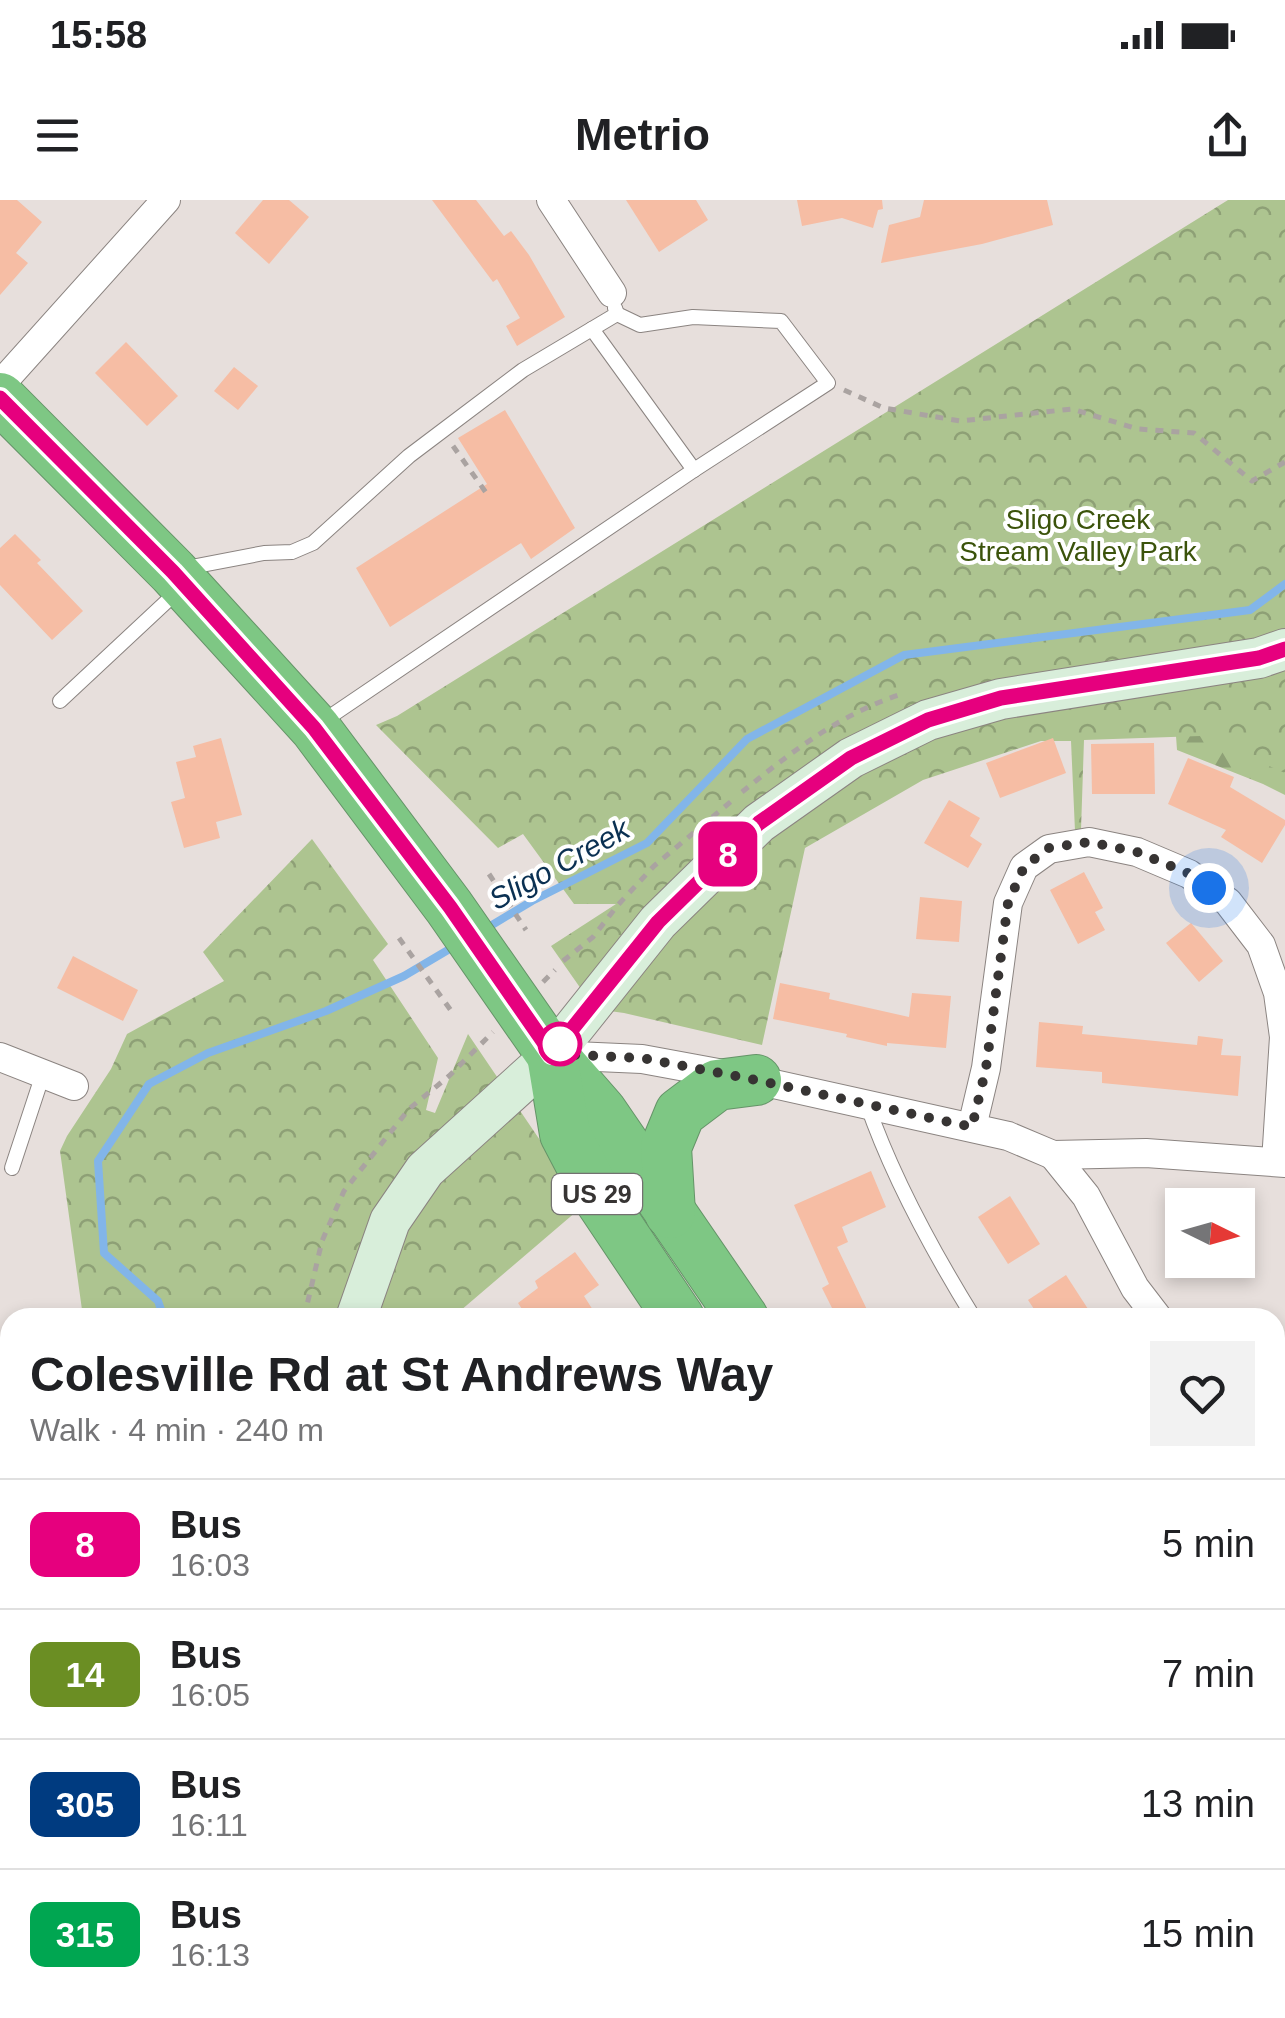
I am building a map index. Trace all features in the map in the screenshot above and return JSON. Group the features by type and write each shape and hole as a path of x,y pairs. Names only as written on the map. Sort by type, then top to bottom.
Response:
{"highway":[{"name":"US 29","path":"0,398 179,578 314,728 450,907 552,1054 601,1111 736,1308"},
{"name":"US 29","path":"552,1054 565,1134 598,1197 672,1308"},
{"path":"670,1213 666,1147 680,1113 718,1085 756,1080"}],"street":[{"path":"0,385 166,200"},
{"path":"551,200 614,304"},
{"path":"359,1308 390,1220 425,1170 552,1054 658,922 759,823 851,758 928,720 1001,698 1259,658 1285,649"},
{"path":"552,1054 642,1058 756,1080 1008,1136 1053,1156 1146,1153 1280,1162 1284,1037 1278,993 1261,945 1228,902 1190,874 1137,852 1089,842 1049,848 1024,867 1008,903 986,1068 972,1127"},
{"path":"0,1057 74,1086"},
{"path":"1053,1156 1086,1196 1135,1288 1150,1308"}],"lane":[{"path":"60,701 179,578 212,562 292,552 313,543 409,456 523,370 592,328 614,304 640,325 693,317 780,321 828,384 694,470 314,728"},
{"path":"592,328 694,470"},
{"path":"12,1168 43,1074"},
{"path":"867,1104 877,1135 910,1203 968,1308"}],"path":[{"path":"828,384 884,408 960,421 1072,409 1138,429 1194,433 1252,481 1285,462"},
{"path":"490,874 526,930"},
{"path":"399,938 452,1012"},
{"path":"306,1308 322,1240 344,1192 408,1109 468,1059"}],"green space":[{"name":"Sligo Creek Stream Valley Park","path":"1228,200 1285,200 1285,773 1200,736 1084,740 1081,830 1075,831 1071,741 1041,741 923,780 805,848 762,1045 595,1009 551,946 616,904 574,904 523,834 498,848 376,725 397,716"},
{"path":"1285,679 1285,795 1177,750 1173,694"},
{"path":"312,839 388,944 373,960 438,1058 426,1110 435,1113 468,1034 584,1205 464,1308 82,1308 60,1151 111,1069 127,1034 224,981 203,952"}],"building":[{"path":"0,200 17,200 42,222 16,253 28,263 0,295"},
{"path":"263,200 289,200 309,217 269,264 235,233"},
{"path":"432,200 476,200 504,236 511,231 565,317 517,346 506,326 520,318 497,279 493,282"},
{"path":"626,200 696,200 708,220 659,252"},
{"path":"797,200 882,200 883,209 878,210 873,228 842,218 802,226"},
{"path":"924,200 1047,200 1053,225 982,244 881,263 889,225 920,217"},
{"path":"126,342 178,396 147,426 95,373"},
{"path":"234,367 258,386 238,410 214,391"},
{"path":"505,410 575,528 531,559 521,543 390,627 356,568 487,484 458,438"},
{"path":"15,534 83,611 52,640 0,585 0,548"},
{"path":"221,738 242,815 216,822 220,838 184,848 171,802 185,798 176,762 196,757 193,746"},
{"path":"1053,738 1066,773 1000,798 986,763"},
{"path":"1154,743 1155,794 1092,794 1091,744"},
{"path":"1188,758 1234,777 1230,787 1285,820 1262,863 1221,837 1226,830 1168,804"},
{"path":"949,800 980,818 970,836 982,844 968,868 924,843"},
{"path":"1084,872 1103,908 1095,912 1105,930 1078,944 1050,890"},
{"path":"920,897 962,901 959,942 916,939"},
{"path":"1191,923 1223,961 1199,982 1166,943"},
{"path":"73,956 138,990 123,1021 57,988"},
{"path":"780,983 830,993 829,999 909,1017 912,993 951,996 946,1048 887,1046 773,1019"},
{"path":"1039,1022 1083,1026 1082,1034 1197,1045 1198,1036 1223,1039 1221,1055 1241,1056 1238,1096 1102,1083 1102,1072 1036,1067"},
{"path":"871,1171 886,1207 842,1227 848,1242 837,1247 866,1308 832,1308 822,1288 829,1284 794,1205"},
{"path":"1010,1196 1040,1244 1008,1264 978,1217"},
{"path":"575,1252 599,1285 584,1296 592,1308 521,1308 518,1303 538,1288 535,1281"},
{"path":"1066,1275 1087,1308 1033,1308 1028,1300"}],"waterway":[{"name":"Sligo Creek","path":"487,928 647,843 747,739 904,655 1250,610 1285,584"},
{"name":"Sligo Creek","path":"160,1308 158,1301 104,1253 98,1161 149,1084 208,1053 326,1011 404,976 453,947"}],"bus line":[{"name":"8","path":"0,398 173,572 314,728 450,907 552,1054 658,922 759,823 851,758 928,720 1001,698 1259,658 1285,649"}],"route":[{"path":"560,1044 552,1054 642,1058 972,1127 986,1068 1008,903 1024,867 1049,848 1089,842 1137,852 1190,874 1209,888"}]}
